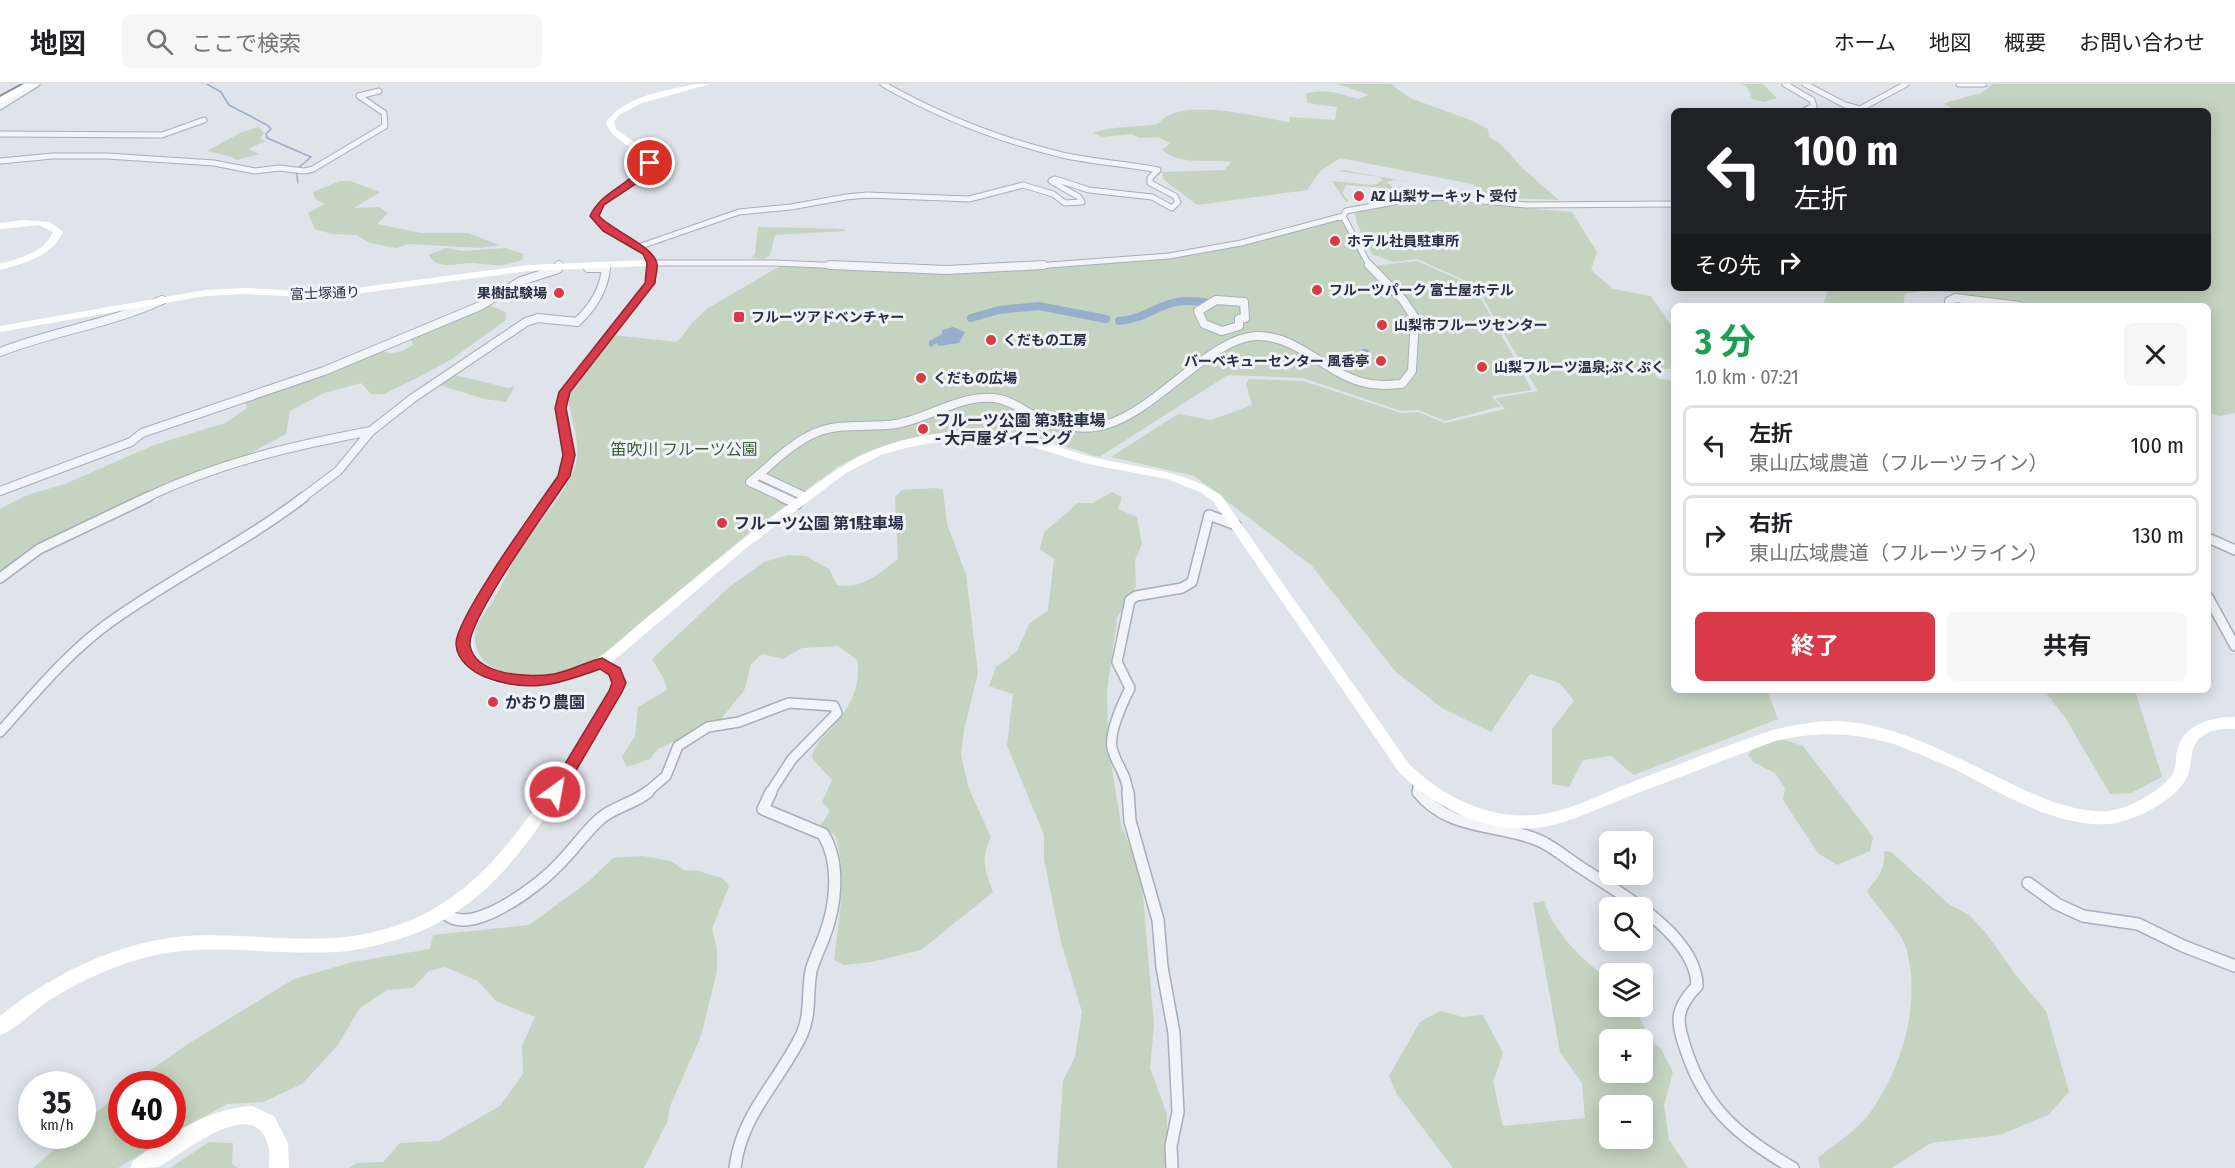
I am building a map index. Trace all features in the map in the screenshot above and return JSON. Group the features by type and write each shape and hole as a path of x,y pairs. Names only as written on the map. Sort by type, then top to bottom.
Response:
{"highway":[{"path":"2,93 16,84"},
{"path":"0,101 31,84"}],"street":[{"path":"0,107 37,84"},
{"path":"706,84 636,103 611,118 609,126 612,130 644,153 650,163 640,178 600,203 594,216 606,229 641,246 652,263 652,273 646,290 585,362 564,392 560,408 569,455 564,476 484,596 467,628 463,644 468,658 478,668 504,679 532,681 557,679 602,663 674,600 842,470 877,453 944,436 995,434 1088,460 1163,474 1189,482 1216,498 1239,527 1398,760 1418,784 1459,809 1481,817 1502,820 1555,818 1773,736 1800,728 1825,725 1872,730 1911,744 2033,801 2069,813 2102,817 2128,813 2151,800 2182,774 2188,738 2204,727 2223,722 2235,723"},
{"path":"641,246 739,212 867,195 969,199 1006,187 1023,185 1053,194 1065,203 1082,202 1079,197 1051,181 1062,179 1089,190 1152,197 1172,208 1178,202 1175,196 1150,183 1150,178 1158,170 1062,155 1031,146 975,127 897,93 883,84"},
{"path":"1785,84 1815,103 1812,108"},
{"path":"1805,84 1853,108"},
{"path":"1864,108 1881,93 1906,84"},
{"path":"1959,84 1984,84"},
{"path":"0,161 59,154 119,156 221,164 251,171 282,168 304,172 385,126 384,113 358,96 379,91"},
{"path":"0,134 162,135 204,120"},
{"path":"652,263 775,263 947,270 1006,268 1170,256 1241,243 1343,216 1346,211 1424,198 1455,198 1526,205 1671,204"},
{"path":"801,501 750,482 804,440 821,431 846,425 895,424 917,420 950,404 975,398 1012,402 1061,425 1078,427 1107,425 1122,420 1139,410 1226,346 1253,336 1282,339 1362,384 1385,388 1402,384 1412,371 1415,318 1403,300 1370,267 1343,216"},
{"path":"0,226 37,223 49,225 58,232 53,244 0,267"},
{"name":"富士塚通り","path":"0,329 164,298 233,291 334,294 559,267 652,263"},
{"path":"0,491 132,442 142,433 324,371 480,306 521,281 559,267 606,268 606,277 595,303 577,322 537,318 526,322 413,399 371,431 338,471 303,500 248,538 112,620 65,661 0,732"},
{"path":"0,352 51,335 140,312 164,298"},
{"path":"1950,303 1949,301 1955,298 1996,303"},
{"path":"1216,300 1244,302 1245,318 1239,318 1239,326 1228,332 1210,328 1199,318 1198,311 1216,300"},
{"path":"0,578 39,549 184,479 278,450 371,431"},
{"path":"759,476 801,501"},
{"path":"1172,1168 1171,1146 1178,1112 1173,1050 1174,1033 1162,967 1158,920 1130,821 1127,779 1112,747 1120,707 1130,688 1117,658 1130,600 1136,596 1182,588 1192,582 1209,515 1239,527"},
{"path":"2211,539 2235,550"},
{"path":"2211,602 2235,646"},
{"path":"0,1027 33,1000 82,971 134,952 181,944 317,945 363,942 409,930 445,914 494,876 555,792 619,683 615,672 602,663"},
{"path":"445,914 450,918 467,921 480,918 514,900 562,863 601,818 638,800 666,776 678,746 708,727 739,722 789,703 834,706 837,713 792,759 764,803 763,809 767,812 823,834 828,839 835,864 830,918 812,967 803,1033 742,1131 735,1152 735,1168"},
{"path":"1418,784 1418,794 1442,812 1468,824 1538,840 1650,912 1687,954 1698,973 1697,986 1680,1005 1679,1014 1682,1036 1703,1090 1717,1112 1734,1128 1793,1168"},
{"path":"2028,884 2057,904 2083,916 2138,924 2183,946 2235,966"},
{"path":"140,1168 203,1126 236,1116 254,1116 266,1123 277,1139 279,1168"}],"green space":[{"path":"1338,84 1391,84 1410,98 1488,129 1489,137 1501,144 1522,168 1559,200 1491,197 1472,184 1340,158 1319,172 1307,190 1197,205 1163,179 1162,172 1224,170 1232,162 1178,158 1162,150 1170,143 1158,137 1140,138 1131,134 1103,137 1093,133 1158,124 1169,115 1201,110 1240,113 1289,122 1290,117 1335,120 1337,107 1307,103 1306,93 1333,92 1358,99 1369,95"},
{"path":"1742,84 1763,84 1777,98 1764,102 1752,99 1748,88"},
{"path":"1993,84 2235,84 2235,413 2220,416 2211,414 2211,303 1979,303 1956,293 1935,291 2211,291 2211,108 1951,108 1944,103 1981,93"},
{"path":"259,127 264,133 260,138 265,141 248,149 259,154 237,160 207,151 242,132"},
{"path":"1343,170 1409,182 1394,180 1387,182 1392,187 1402,187 1397,189 1346,185 1342,193 1349,201 1346,202 1332,181 1374,185 1383,180 1379,177 1338,171"},
{"path":"340,181 350,181 380,192 354,208 379,207 388,213 377,224 421,233 468,233 499,245 480,248 409,244 396,248 370,243 356,235 332,234 315,229 308,213 325,204 315,199 313,192"},
{"path":"1427,200 1572,212 1597,252 1591,270 1613,289 1651,296 1671,325 1671,369 1653,369 1657,378 1671,380 1671,693 1768,693 1778,719 1634,775 1611,756 1583,760 1569,787 1552,784 1552,729 1574,701 1560,683 1530,674 1491,732 1442,708 1396,672 1312,566 1194,476 1111,457 1178,414 1211,420 1252,405 1246,384 1249,379 1303,381 1401,413 1418,412 1445,423 1505,409 1495,398 1538,391 1475,285 1417,259 1394,262 1372,254 1357,224 1355,213 1377,207"},
{"name":"笛吹川 フルーツ公園","path":"1340,217 1348,219 1366,260 1373,266 1417,261 1474,286 1532,390 1491,396 1501,406 1445,421 1419,410 1401,411 1303,378 1228,375 1099,457 1026,434 971,428 890,444 862,454 839,466 750,532 606,652 586,665 566,672 517,674 501,671 479,654 475,634 479,624 517,554 559,497 576,463 576,437 568,396 613,335 677,342 708,308 782,265 857,267 1070,265 1136,262 1167,259"},
{"path":"758,227 846,229 844,231 775,235 770,255 765,259 751,258 755,254"},
{"path":"446,248 463,251 505,248 524,254 522,260 497,265 474,263 443,265 429,255"},
{"path":"1827,291 1925,291 1905,294 1904,303 1824,303"},
{"path":"489,305 506,312 506,320 452,359 384,394 371,394 361,383 324,393 290,411 286,434 247,455 74,532 0,576 0,509 27,495 65,484 154,445 225,423 247,408 245,402 250,398 380,350 393,353 405,350 413,345 410,337"},
{"path":"450,374 509,388 515,386 506,402 485,399 435,384"},
{"path":"935,488 943,490 947,524 966,574 978,673 964,730 961,755 969,789 991,837 985,864 993,892 921,950 871,962 844,965 834,960 842,882 839,851 835,835 820,826 830,811 822,802 832,780 812,758 817,745 838,721 853,697 858,679 857,660 838,646 802,648 783,659 762,654 751,664 744,691 719,721 658,749 650,759 627,767 622,757 635,736 638,707 667,690 664,679 652,659 728,588 764,562 788,555 806,556 829,569 837,585 863,583 898,559 895,497 902,490"},
{"path":"1112,492 1122,497 1118,509 1137,517 1142,544 1135,560 1136,586 1117,618 1107,691 1108,743 1121,825 1141,873 1154,1025 1150,1068 1167,1114 1167,1168 1057,1168 1063,1081 1075,1057 1082,1012 1061,942 1044,860 1044,835 1007,745 1013,694 989,686 996,667 1017,651 1029,624 1048,610 1054,559 1040,549 1044,532 1078,503 1093,503"},
{"path":"2046,693 2136,693 2162,777 2131,793 2110,794 2066,719"},
{"path":"1781,739 1803,746 1873,837 1870,851 1837,865 1818,853 1783,800 1785,788 1775,773 1753,762 1748,755 1756,745"},
{"path":"1884,851 1891,852 1950,905 1969,915 1986,933 2018,978 2046,1011 2069,1092 2048,1115 2000,1135 1931,1143 1892,1168 1820,1168 1818,1158 1852,1131 1870,1113 1891,1076 1906,1034 1912,990 1906,948 1867,891 1882,868"},
{"path":"643,856 671,861 683,870 698,871 722,878 729,886 712,929 717,949 717,971 701,1036 671,1104 667,1122 644,1168 349,1168 357,1163 383,1162 400,1143 439,1141 500,1106 523,1074 522,1046 535,1017 496,1001 478,981 445,967 429,971 413,988 387,990 360,1008 337,1046 302,1084 263,1102 227,1104 186,1127 186,1071 149,1071 191,1042 294,979 353,962 430,949 433,935 529,925 589,881 613,858"},
{"path":"1544,901 1554,923 1570,945 1599,972 1599,1017 1640,1017 1645,1029 1599,1029 1599,1083 1653,1083 1653,1042 1661,1049 1673,1072 1664,1105 1669,1140 1688,1168 1453,1168 1397,1094 1389,1076 1420,1022 1440,1011 1463,1017 1483,1015 1503,1053 1493,1082 1503,1126 1585,1118 1582,1083 1560,1052 1533,903"},
{"path":"108,1103 108,1149 149,1149 118,1168 33,1168 54,1149 96,1149 96,1113"},
{"path":"209,1142 233,1143 232,1164 238,1168 170,1168"}],"water":[{"path":"953,327 965,332 959,343 939,346 936,343 932,347 929,346 929,341 942,334 942,330"}],"waterway":[{"path":"207,84 221,92 229,105 267,125 271,129 266,134 267,138 311,157 296,170 298,183"},
{"path":"1119,321 1132,319 1180,301 1209,303"},
{"path":"971,318 999,310 1039,306 1106,319"},
{"path":"1364,364 1365,353"}],"place":[{"name":"AZ 山梨サーキット 受付","path":"1359,196"},
{"name":"ホテル社員駐車所","path":"1335,241"},
{"name":"フルーツパーク 富士屋ホテル","path":"1317,290"},
{"name":"果樹試験場","path":"559,293"},
{"name":"フルーツアドベンチャー","path":"739,317"},
{"name":"山梨市フルーツセンター","path":"1382,325"},
{"name":"くだもの工房","path":"991,340"},
{"name":"バーベキューセンター 風香亭","path":"1381,361"},
{"name":"山梨フルーツ温泉;ぷくぷく","path":"1482,367"},
{"name":"くだもの広場","path":"921,378"},
{"name":"フルーツ公園 第3駐車場 - 大戸屋ダイニング","path":"923,429"},
{"name":"フルーツ公園 第1駐車場","path":"722,523"},
{"name":"かおり農園","path":"493,702"}],"route":[{"path":"555,792 615,692 619,678 615,672 602,663 557,679 532,681 504,679 489,675 478,668 468,658 463,644 467,628 484,596 528,525 564,476 569,455 569,442 560,408 564,392 585,362 650,283 652,263 647,252 638,244 600,225 594,216 600,203 640,178 650,163"}]}
